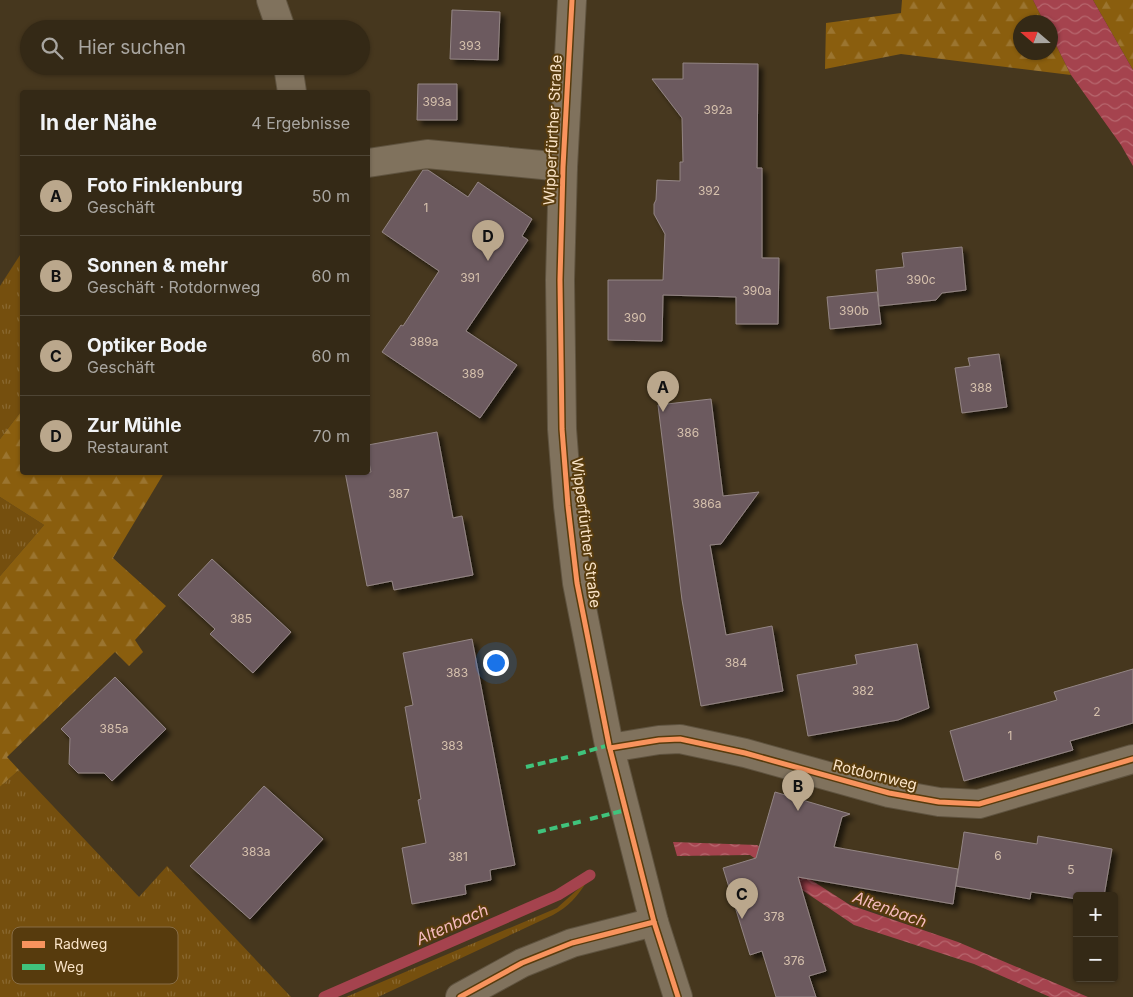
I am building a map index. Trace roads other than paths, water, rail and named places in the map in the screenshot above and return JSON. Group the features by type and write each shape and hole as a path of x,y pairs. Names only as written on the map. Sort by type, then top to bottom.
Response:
{"main road":[{"path":"271,0 278,20"},
{"name":"Wipperfürther Straße","path":"572,0 563,167 560,280 562,429 568,506 578,582 610,748 654,922 678,997"},
{"path":"289,75 292,90"},
{"path":"370,163 427,154 563,167"},
{"name":"Rotdornweg","path":"610,748 659,740 680,739 745,753 889,793 939,802 979,804 1133,759"},
{"path":"460,997 522,963 572,943 654,922"}],"water":[{"path":"1033,0 1093,0 1133,70 1133,166 1121,145 1071,75 1058,49 1058,15 1040,15"},
{"path":"673,842 757,845 850,905 958,942 1088,997 1050,997 974,964 854,925 750,855 677,856"}],"waterway":[{"name":"Altenbach","path":"324,997 558,895 590,875"}],"place":[{"name":"Zur Mühle","path":"488,261"},
{"name":"Foto Finklenburg","path":"663,412"},
{"name":"Sonnen & mehr","path":"798,811"},
{"name":"Optiker Bode","path":"742,919"}]}
